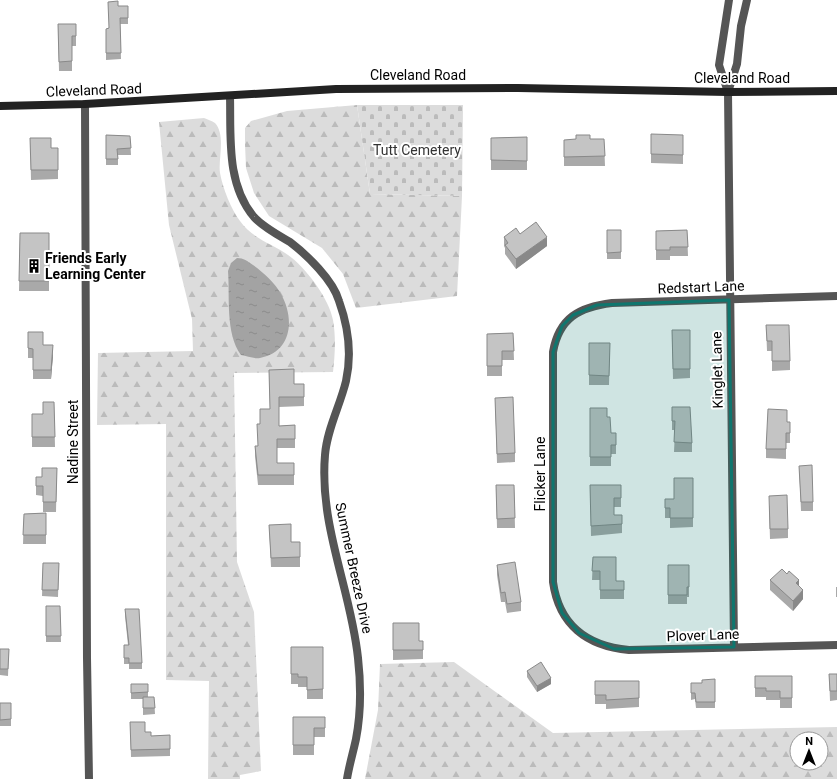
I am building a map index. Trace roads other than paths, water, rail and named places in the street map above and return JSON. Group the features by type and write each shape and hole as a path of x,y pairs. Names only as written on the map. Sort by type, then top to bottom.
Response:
{"main road":[{"name":"Cleveland Road","path":"0,106 85,104 336,89 602,88 728,92 837,91"}],"street":[{"path":"728,92 719,66 729,0"},
{"path":"728,92 737,64 741,26 747,0"},
{"name":"Kinglet Lane","path":"728,92 729,300 734,647"},
{"name":"Summer Breeze Drive","path":"230,96 232,165 236,183 244,201 254,217 292,244 317,267 338,297 346,320 348,340 346,381 329,432 325,455 325,476 331,538 354,630 360,680 359,714 347,779"},
{"name":"Nadine Street","path":"85,104 87,650 89,779"},
{"name":"Redstart Lane","path":"569,319 585,309 612,303 837,296"},
{"name":"Flicker Lane","path":"569,319 557,335 553,352 553,582 557,602 562,613 574,629"},
{"name":"Plover Lane","path":"574,629 589,639 614,649 629,650 837,645"}],"water":[{"path":"237,258 244,259 261,271 281,294 285,304 288,314 288,333 279,349 271,355 253,358 241,355 232,336 229,314 228,271 231,263"}],"place":[{"name":"Friends Early Learning Center","path":"34,266"}],"park label":[{"name":"Tutt Cemetery","path":"417,150"}]}
